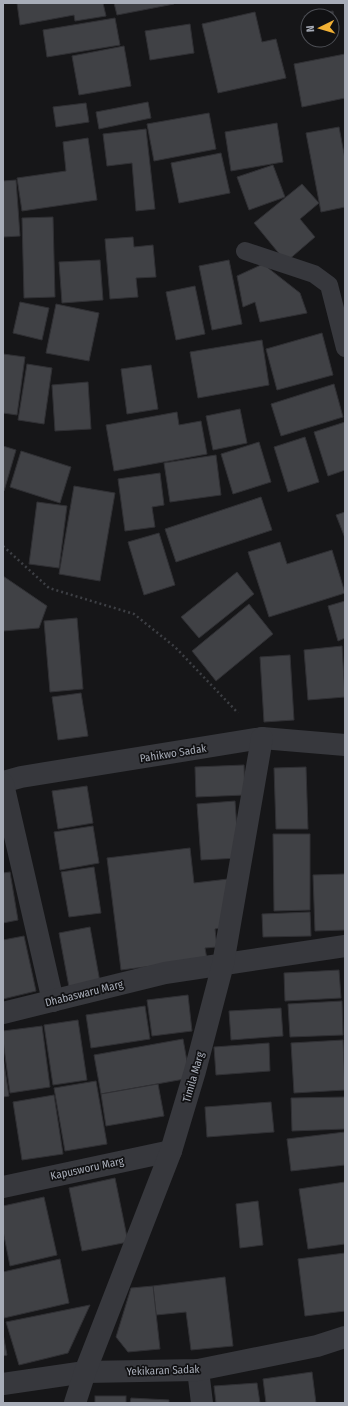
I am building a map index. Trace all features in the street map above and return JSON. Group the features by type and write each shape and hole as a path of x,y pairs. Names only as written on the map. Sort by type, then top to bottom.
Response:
{"street":[{"name":"Pahikwo Sadak","path":"3,783 21,777 262,738 345,745"},
{"name":"Timila Marg","path":"75,1403 85,1372 170,1151 195,1071 223,964 262,738"},
{"path":"3,783 53,1001"},
{"name":"Dhabaswaru Marg","path":"3,1013 165,973 345,946"},
{"name":"Kapusworu Marg","path":"3,1187 170,1151"},
{"name":"Yekikaran Sadak","path":"3,1384 85,1372 198,1370 317,1346 345,1337"},
{"path":"198,1370 202,1403"}],"lane":[{"path":"245,251 314,274 329,285 345,348"}],"path":[{"path":"3,546 50,588 134,614 174,647 262,738"}],"building":[{"path":"17,3 103,3 106,16 75,21 74,15 20,25"},
{"path":"114,3 174,3 174,4 117,15"},
{"path":"255,12 262,42 276,39 286,78 218,93 202,24"},
{"path":"115,18 120,45 47,57 43,30"},
{"path":"190,24 194,53 150,60 145,31"},
{"path":"124,46 131,86 79,95 72,56"},
{"path":"345,54 345,98 302,107 294,64"},
{"path":"148,102 151,118 99,129 96,112"},
{"path":"86,103 89,122 56,127 53,107"},
{"path":"209,113 216,149 154,161 147,124"},
{"path":"277,123 283,162 231,171 225,132"},
{"path":"339,127 345,159 345,207 321,212 306,133"},
{"path":"146,129 155,209 136,211 132,163 107,166 103,134"},
{"path":"88,138 97,200 22,211 17,178 66,171 63,142"},
{"path":"221,153 230,193 179,203 171,163"},
{"path":"273,165 285,197 249,210 237,177"},
{"path":"16,180 20,236 3,237 3,181"},
{"path":"302,184 319,203 300,219 315,237 286,262 254,223"},
{"path":"53,217 55,297 24,298 22,218"},
{"path":"133,237 134,247 153,245 156,277 136,278 138,297 110,299 105,239"},
{"path":"100,260 103,300 62,303 59,262"},
{"path":"229,260 242,324 212,330 199,266"},
{"path":"263,264 300,293 307,313 260,322 255,302 243,307 237,276"},
{"path":"195,286 205,334 176,340 166,292"},
{"path":"20,302 49,308 42,340 13,333"},
{"path":"56,304 99,313 89,361 46,353"},
{"path":"322,333 333,375 277,390 266,349"},
{"path":"262,340 269,385 198,398 190,352"},
{"path":"3,354 25,357 17,415 3,413"},
{"path":"27,364 52,368 44,424 18,420"},
{"path":"151,365 158,409 127,414 121,369"},
{"path":"88,382 91,429 55,431 52,385"},
{"path":"334,384 343,417 281,436 271,404"},
{"path":"240,409 247,443 213,450 206,416"},
{"path":"177,412 179,425 201,421 207,454 114,471 106,425"},
{"path":"345,422 345,470 328,476 314,432"},
{"path":"305,437 319,482 288,492 274,447"},
{"path":"259,442 271,482 233,494 221,454"},
{"path":"3,446 16,450 4,491 3,491"},
{"path":"21,451 71,467 60,503 10,487"},
{"path":"216,455 221,495 170,502 164,463"},
{"path":"160,473 164,505 152,507 155,527 125,531 118,479"},
{"path":"74,486 115,493 100,581 59,574"},
{"path":"261,497 272,530 176,562 165,529"},
{"path":"37,502 67,506 59,568 29,564"},
{"path":"345,512 345,538 336,515"},
{"path":"159,533 175,585 144,595 128,542"},
{"path":"280,542 287,564 332,550 345,593 269,617 248,552"},
{"path":"237,572 254,594 199,638 181,617"},
{"path":"3,576 47,606 39,628 3,631"},
{"path":"345,601 345,638 338,641 328,606"},
{"path":"249,604 273,634 216,681 192,651"},
{"path":"77,618 83,689 50,692 44,621"},
{"path":"342,646 345,697 308,700 304,650"},
{"path":"290,655 294,720 264,722 260,657"},
{"path":"81,693 88,736 58,740 52,697"},
{"path":"244,765 245,795 196,797 195,767"},
{"path":"306,767 308,829 276,829 274,768"},
{"path":"87,786 93,823 58,829 52,791"},
{"path":"235,801 239,858 201,860 197,804"},
{"path":"93,826 99,863 60,870 54,832"},
{"path":"273,834 310,834 310,910 274,911"},
{"path":"190,848 194,883 228,879 224,927 215,929 217,947 205,948 207,959 121,970 107,858"},
{"path":"94,867 101,913 69,917 61,872"},
{"path":"10,872 18,920 3,923 3,873"},
{"path":"345,874 345,930 315,931 313,875"},
{"path":"310,912 311,936 263,937 262,914"},
{"path":"90,927 100,982 69,987 59,933"},
{"path":"24,936 36,991 3,999 3,940"},
{"path":"339,970 341,998 285,1001 284,973"},
{"path":"188,995 192,1031 152,1036 147,1000"},
{"path":"342,1001 343,1035 290,1037 288,1004"},
{"path":"145,1006 150,1039 91,1048 86,1015"},
{"path":"281,1008 283,1036 231,1040 229,1011"},
{"path":"78,1020 87,1080 53,1085 44,1025"},
{"path":"42,1026 50,1087 10,1093 3,1031"},
{"path":"183,1039 190,1078 101,1094 94,1055"},
{"path":"343,1040 345,1090 294,1093 291,1043"},
{"path":"269,1043 270,1071 216,1075 214,1047"},
{"path":"3,1057 9,1096 3,1097"},
{"path":"96,1081 107,1144 65,1151 54,1088"},
{"path":"158,1084 164,1116 106,1126 101,1094"},
{"path":"54,1095 63,1154 22,1160 13,1102"},
{"path":"345,1097 345,1129 292,1131 291,1098"},
{"path":"271,1102 274,1132 207,1137 205,1107"},
{"path":"345,1132 345,1165 291,1171 287,1139"},
{"path":"115,1178 128,1242 82,1251 69,1188"},
{"path":"345,1182 345,1244 308,1249 299,1189"},
{"path":"44,1197 57,1255 10,1266 3,1231 3,1206"},
{"path":"258,1201 263,1245 240,1248 236,1204"},
{"path":"345,1253 345,1311 305,1316 298,1259"},
{"path":"60,1259 69,1303 4,1318 3,1272"},
{"path":"225,1277 233,1346 191,1350 186,1312 156,1315 153,1286"},
{"path":"153,1286 160,1349 128,1352 116,1337 131,1288"},
{"path":"90,1305 68,1353 19,1365 6,1322"},
{"path":"3,1334 7,1355 3,1356"},
{"path":"312,1372 316,1403 266,1403 263,1379"},
{"path":"257,1383 260,1403 216,1403 214,1386"},
{"path":"95,1396 126,1396 126,1403 95,1403"},
{"path":"131,1398 169,1400 169,1403 130,1403"}]}
